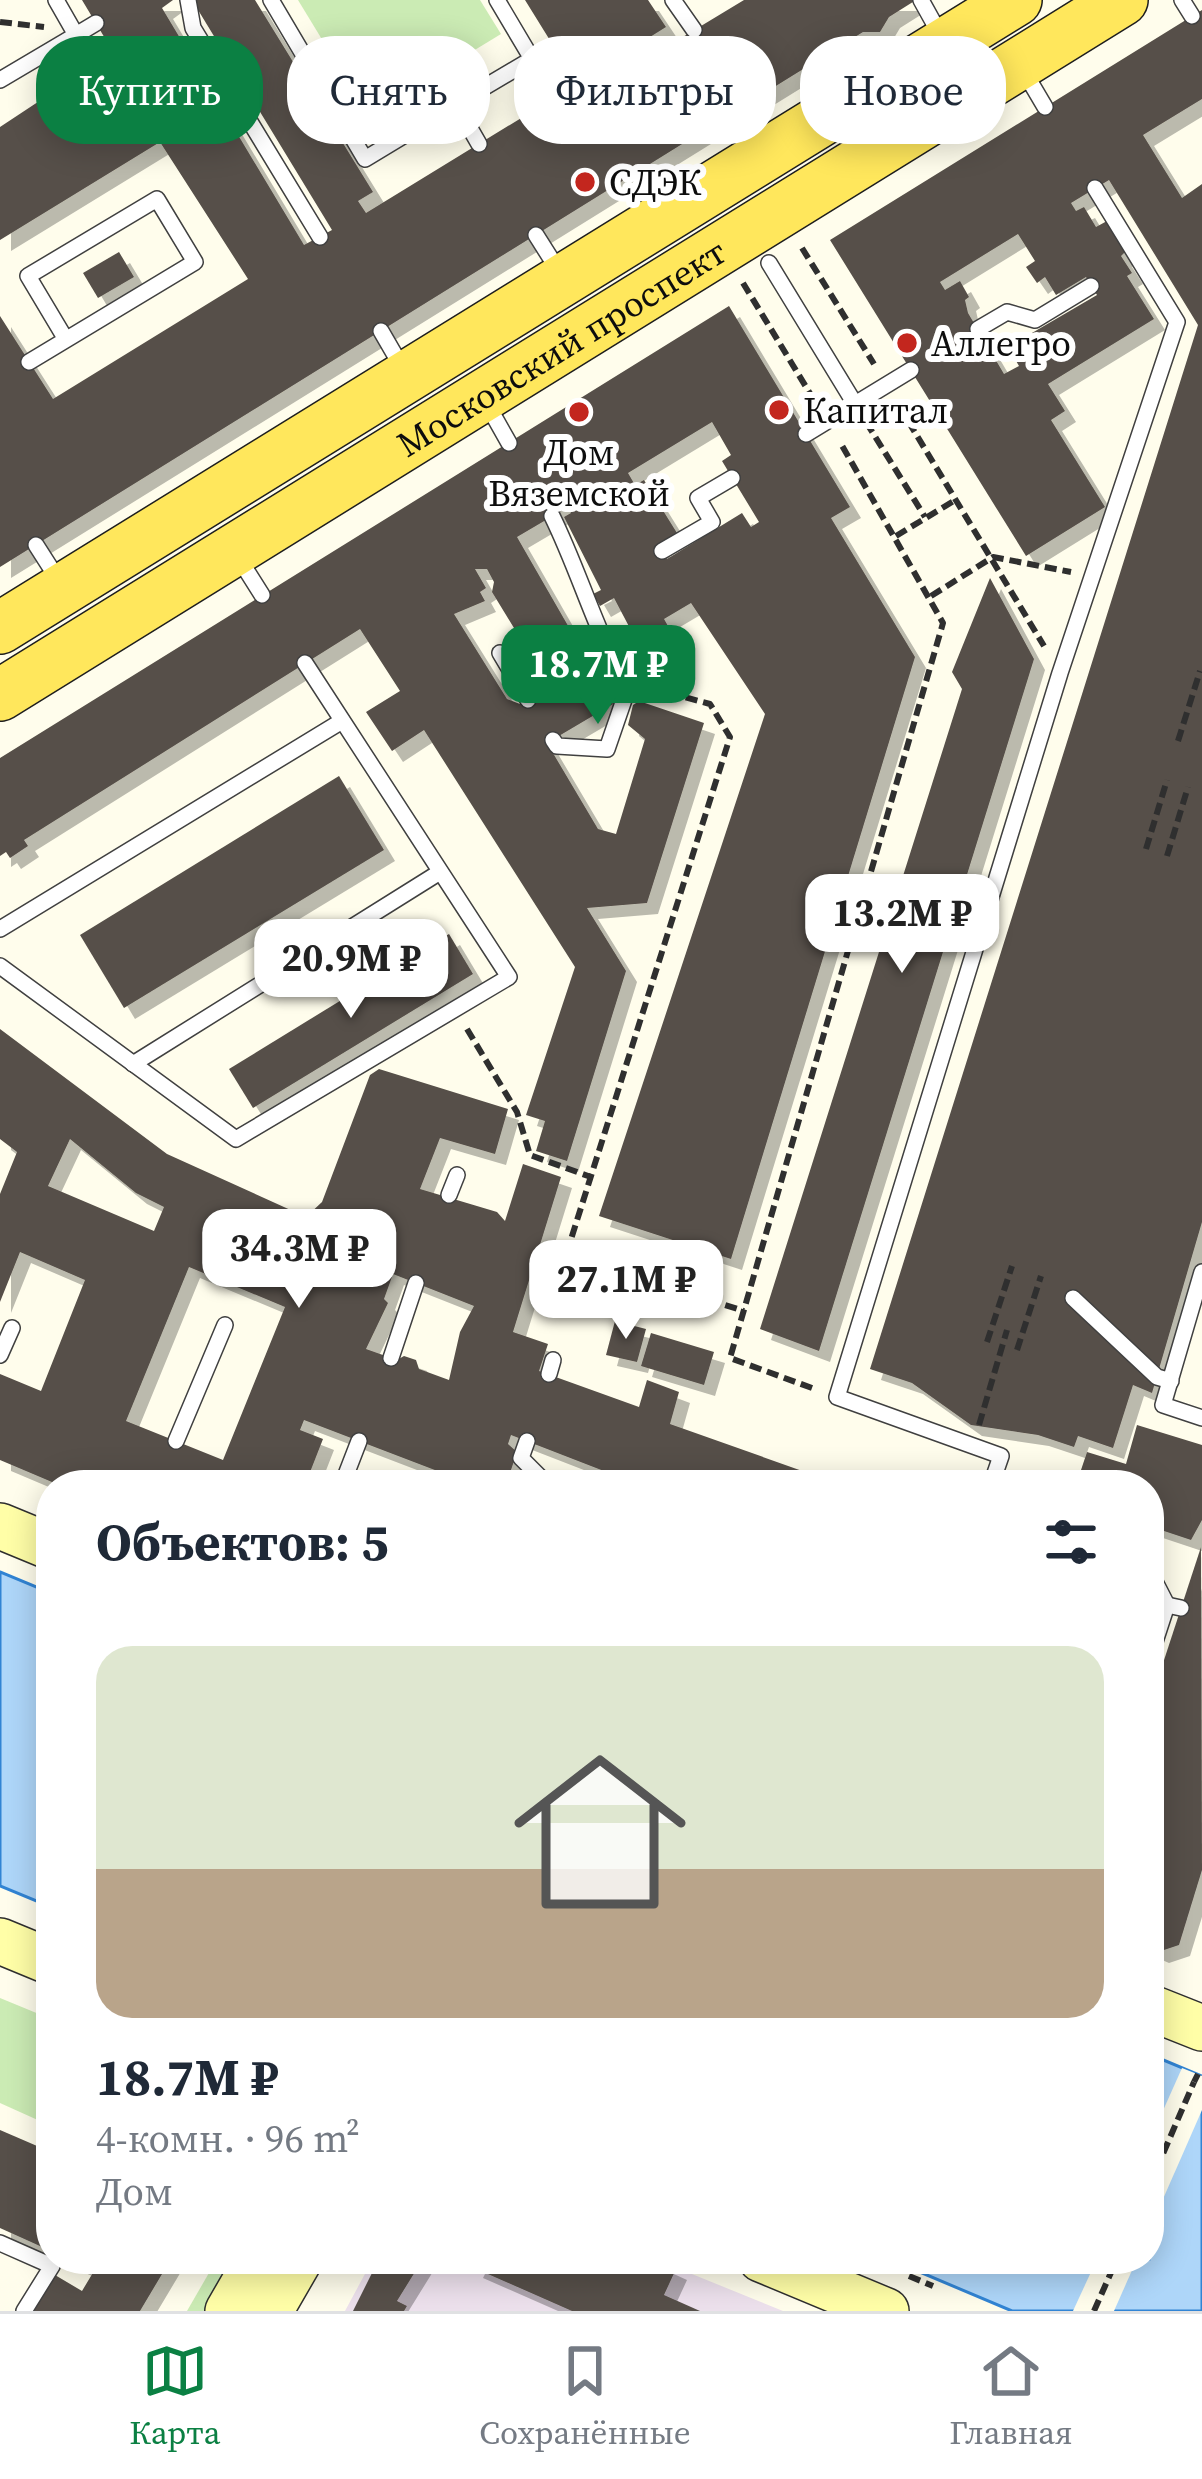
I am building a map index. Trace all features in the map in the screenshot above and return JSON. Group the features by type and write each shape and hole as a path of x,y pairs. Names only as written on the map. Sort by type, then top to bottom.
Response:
{"main road":[{"name":"Московский проспект","path":"0,628 772,151 933,22 1016,0"},
{"name":"Московский проспект","path":"0,695 1122,0"},
{"path":"0,1526 36,1541"},
{"path":"0,1941 36,1956"},
{"path":"1164,2011 1200,2020"},
{"path":"229,2311 250,2274"},
{"path":"271,2311 292,2274"},
{"path":"821,2274 894,2292"}],"lane":[{"path":"56,0 76,35"},
{"path":"188,0 193,28 320,237"},
{"path":"271,0 292,36"},
{"path":"490,84 532,59 497,0"},
{"path":"673,0 694,30"},
{"path":"1182,0 1192,16"},
{"path":"0,80 96,23"},
{"path":"1019,64 1046,107"},
{"path":"356,144 365,159 390,144"},
{"path":"768,144 772,151"},
{"path":"996,1470 1001,1456 837,1397 1060,673 1178,322 1132,261 1095,188"},
{"path":"28,362 195,262 157,199 28,276 65,338"},
{"path":"536,235 564,280"},
{"path":"769,263 855,404"},
{"path":"978,329 1007,312 1035,320 1091,286"},
{"path":"381,331 407,376"},
{"path":"806,434 911,370"},
{"path":"482,396 509,442"},
{"path":"662,551 712,522 698,498 732,478"},
{"path":"553,516 594,589 602,643 628,688 608,749 557,746 553,740"},
{"path":"36,545 63,589"},
{"path":"234,550 262,595"},
{"path":"500,653 529,700"},
{"path":"0,966 236,1139 509,977 305,663"},
{"path":"0,929 342,721"},
{"path":"133,1064 440,872"},
{"path":"449,1195 457,1174"},
{"path":"1202,1272 1163,1406 1202,1418"},
{"path":"392,1358 416,1283"},
{"path":"1073,1298 1157,1378 1171,1381"},
{"path":"176,1441 225,1325"},
{"path":"0,1355 11,1328"},
{"path":"348,1470 359,1441"},
{"path":"527,1442 521,1458 533,1470"},
{"path":"1164,1592 1174,1607 1164,1628"},
{"path":"0,2242 36,2259"},
{"path":"24,2311 47,2274"}],"path":[{"path":"800,244 1060,673"},
{"path":"742,280 943,623 730,1358 837,1397"},
{"path":"855,404 926,518"},
{"path":"896,536 956,499"},
{"path":"931,596 993,557 1093,576"},
{"path":"1178,741 1200,671"},
{"path":"628,688 647,687 710,704 730,736 566,1255 744,1311"},
{"path":"1145,849 1167,780"},
{"path":"1167,856 1188,787"},
{"path":"455,1009 517,1112 530,1154 591,1177"},
{"path":"987,1342 1012,1266"},
{"path":"1017,1350 1042,1276"},
{"path":"988,1396 1007,1330"},
{"path":"1164,2152 1198,2074"},
{"path":"1094,2311 1110,2274"},
{"path":"894,2292 933,2286"}],"shaded area":[{"path":"365,2274 692,2274 783,2311 345,2311"}],"green space":[{"path":"298,0 480,0 501,34 490,41 490,36 320,36"},
{"path":"0,1998 36,2013 36,2119 0,2103"},
{"path":"208,2274 228,2274 207,2311 187,2311"}],"water":[{"path":"0,1572 36,1587 36,1901 0,1886"},
{"path":"1164,2060 1202,2076 1202,2311 1012,2311 924,2274 1164,2274"}],"pier":[{"path":"1182,2068 1202,2076 1202,2110 1164,2197 1164,2108"},
{"path":"1090,2274 1130,2274 1114,2311 1073,2311"}],"building":[{"path":"82,0 173,0 162,8 179,36 104,36"},
{"path":"192,0 255,0 287,52 287,144 344,144 373,192 358,201 366,213 479,144 490,144 490,137 514,122 514,144 682,144 0,567 0,316 53,399 248,279 161,144 243,144 304,245 332,230 263,117 263,36 214,36"},
{"path":"525,0 648,0 666,27 652,36 547,36"},
{"path":"744,0 916,0 889,17 880,32 800,36 800,71 776,86 776,36 684,36"},
{"path":"1202,10 1202,99 1143,135 1182,198 1202,184 1202,1222 1152,1393 1133,1385 1113,1448 1078,1436 1074,1447 1038,1435 971,1425 912,1383 870,1369 1198,325 1109,180 1071,203 1076,211 1084,207 1096,227 1107,221 1126,251 1121,256 1132,273 1127,276 1154,319 1048,384 1065,411 1051,420 1105,507 1026,556 830,240 985,144 1006,144 1006,131","holes":["1018,234 1035,261 1026,267 1037,283 1045,277 1056,295 1086,277 1097,295 1008,347 1019,366 1004,374 968,313 965,300 969,297 960,281 945,290 940,282"]},
{"path":"36,103 36,144 157,144 0,240 0,127"},
{"path":"119,252 134,277 98,298 83,273"},
{"path":"729,306 850,507 831,518 915,657 731,1259 599,1216 765,714 691,603 664,619 684,654 653,672 614,598 600,606 593,594 601,590 564,517 571,513 568,507 517,537 613,704 547,743 598,829 616,834 645,739 628,725 633,705 639,701 704,723 647,903 587,908 626,971 567,1161 536,1151 545,1121 526,1115 575,967 424,730 392,751 366,712 400,691 360,629 24,840 28,846 10,858 6,852 0,856 0,758","holes":["712,422 731,455 722,461 759,522 751,527 742,513 667,559 658,545 677,533 644,480 635,485 628,473","475,569 487,569 494,582 492,592 550,687 520,704 507,699 454,614 485,601 480,592 486,588"]},
{"path":"990,578 1034,659 819,1351 760,1329 962,689 952,672"},
{"path":"339,776 384,850 124,1008 80,935"},
{"path":"449,934 473,974 253,1108 229,1069"},
{"path":"0,1029 167,1154 306,1217 322,1202 370,1075 379,1069 508,1109 495,1154 440,1138 420,1189 497,1212 505,1221 523,1164 561,1177 513,1332 548,1344 539,1371 639,1407 647,1380 679,1392 670,1424 800,1470 601,1470 511,1435 508,1444 517,1452 511,1470 435,1470 304,1420 300,1430 323,1439 311,1470 36,1470 36,1475 0,1460 0,1374 41,1391 85,1280 20,1252 0,1302 0,1194 17,1152 0,1139","holes":["70,1139 136,1193 164,1207 154,1231 48,1186","189,1267 285,1307 223,1460 126,1421","393,1274 474,1306 460,1332 449,1380 419,1369 416,1360 404,1356 397,1360 366,1349 388,1303 384,1299"]},
{"path":"615,1321 646,1329 637,1362 606,1355"},
{"path":"651,1333 714,1352 704,1385 641,1366"},
{"path":"1137,1425 1202,1445 1202,1520 1191,1540 1164,1531 1164,1470 1081,1470 1087,1452 1126,1464"},
{"path":"1201,1547 1202,1870 1179,1945 1164,1950 1164,1660"},
{"path":"0,2130 36,2146 36,2244 0,2228"},
{"path":"92,2274 162,2274 140,2311 34,2311 55,2275 82,2291"},
{"path":"372,2274 414,2274 397,2301 407,2306 404,2311 353,2311"},
{"path":"488,2274 674,2274 664,2295 700,2311 572,2311"}],"place":[{"name":"СДЭК","path":"585,182"},
{"name":"Аллегро","path":"907,343"},
{"name":"Капитал","path":"779,410"},
{"name":"Дом Вяземской","path":"579,412"}]}
